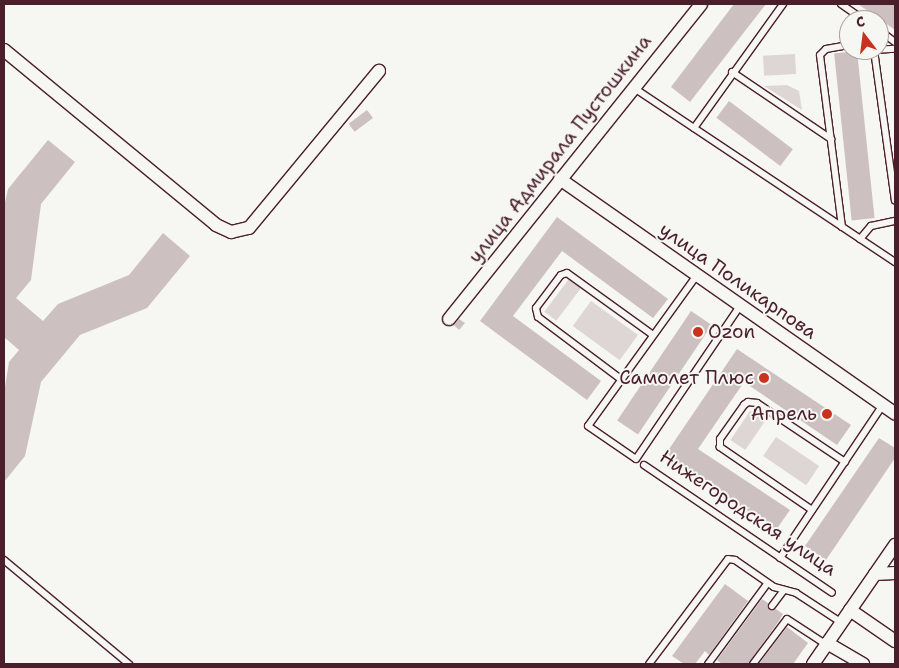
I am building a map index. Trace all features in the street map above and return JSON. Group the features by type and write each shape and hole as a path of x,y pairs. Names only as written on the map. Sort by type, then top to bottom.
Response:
{"street":[{"name":"улица Адмирала Пустошкина","path":"449,319 700,4"},
{"path":"4,50 216,225 231,232 249,228 379,71"},
{"name":"улица Поликарпова","path":"560,179 895,414"},
{"path":"813,664 895,545"},
{"path":"875,574 895,573"},
{"path":"850,610 895,641"},
{"path":"827,644 863,664"}],"lane":[{"path":"694,128 732,72 783,4"},
{"path":"839,47 826,49 820,55 842,227"},
{"path":"875,60 895,201"},
{"path":"732,72 831,139"},
{"path":"632,87 895,262"},
{"path":"860,239 871,226 895,221"},
{"path":"654,335 567,273 561,275 536,308 538,317 622,380 697,275"},
{"name":"Нижегородская улица","path":"622,380 588,426 636,459 740,306"},
{"path":"812,510 720,447 720,439 744,405 748,402 757,403 845,462"},
{"path":"780,558 883,406"},
{"name":"Нижегородская улица","path":"644,464 832,593"},
{"path":"649,664 728,559 735,560 767,584 796,593 842,623"},
{"path":"4,560 129,664"},
{"path":"708,664 767,584"},
{"path":"772,606 784,590"},
{"path":"754,664 788,619 827,644"}],"shaded area":[{"path":"795,54 796,74 764,76 763,56"},
{"path":"787,85 799,91 802,110 764,86"},
{"path":"569,279 581,288 556,321 544,312"},
{"path":"591,301 638,335 620,360 573,326"},
{"path":"750,411 765,421 745,450 730,440"},
{"path":"776,437 819,466 806,485 763,456"}],"building":[{"path":"734,4 766,4 690,102 671,87"},
{"path":"858,4 895,4 895,30 889,26 889,10 867,10"},
{"path":"834,53 839,53 839,60 858,60 875,218 852,220"},
{"path":"729,101 793,149 780,166 716,118"},
{"path":"367,110 373,118 355,132 349,124"},
{"path":"48,140 75,162 41,204 31,280 16,298 43,321 58,304 129,275 163,233 190,256 147,308 80,335 41,382 25,456 4,482 4,393 9,362 19,350 4,337 4,207 8,189"},
{"path":"557,217 668,299 653,318 562,251 513,316 601,381 587,400 480,321"},
{"path":"691,311 712,325 638,434 617,420"},
{"path":"459,319 465,323 459,330 454,325"},
{"path":"737,349 851,425 837,445 744,382 698,449 790,510 776,530 665,455"},
{"path":"879,438 895,448 895,458 826,560 805,546"},
{"path":"725,584 748,601 709,655 705,651 695,664 684,664 672,656"},
{"path":"762,599 768,603 769,610 776,609 783,614 779,621 748,664 722,664 717,660"},
{"path":"787,627 808,643 793,664 759,664"}],"place":[{"name":"Ozon","path":"698,332"},
{"name":"Самолет Плюс","path":"764,378"},
{"name":"Апрель","path":"827,414"}]}
